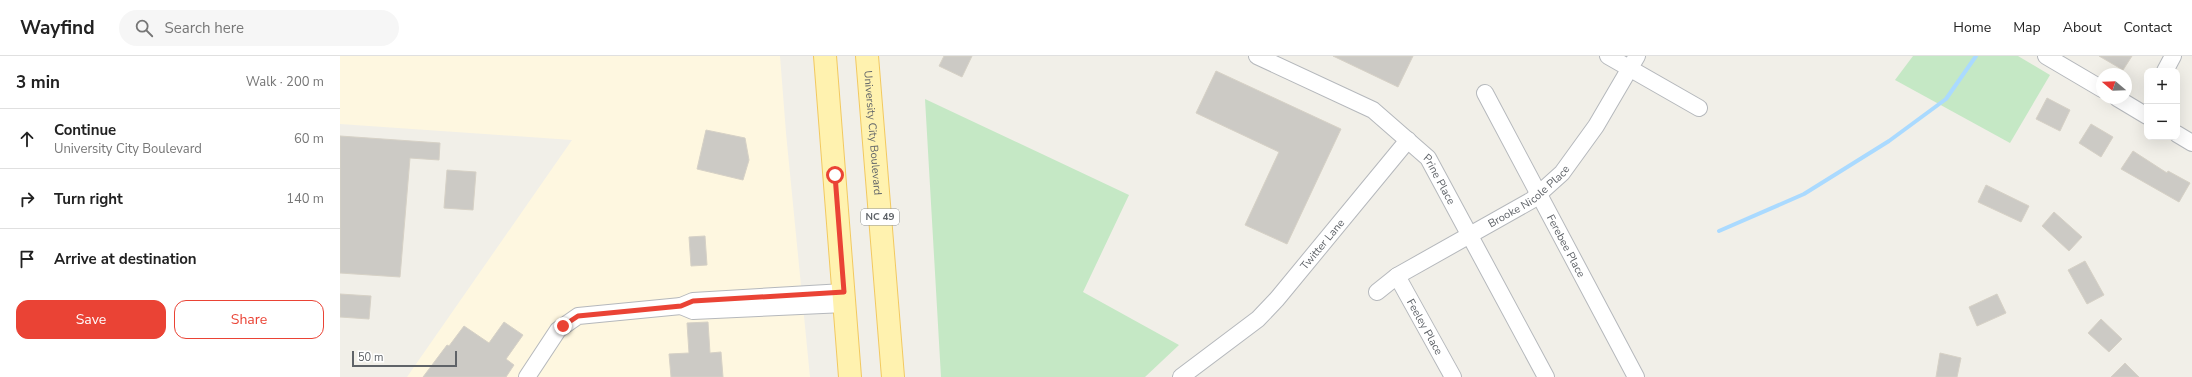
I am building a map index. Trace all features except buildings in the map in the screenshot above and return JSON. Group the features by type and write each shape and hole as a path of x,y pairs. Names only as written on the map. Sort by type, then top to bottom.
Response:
{"main road":[{"path":"825,56 850,377"},
{"name":"University City Boulevard","path":"867,56 893,377"},
{"path":"848,353 855,377"}],"street":[{"name":"Prine Place","path":"1256,56 1373,110 1428,158 1546,377"},
{"path":"1608,56 1633,62 1699,108"},
{"path":"2046,56 2096,85"},
{"path":"2167,68 2174,56"},
{"name":"Brooke Nicole Place","path":"1377,292 1397,276 1532,200 1562,174 1596,126 1633,62"},
{"name":"Ferebee Place","path":"1485,93 1636,377"},
{"path":"2130,104 2144,111"},
{"path":"2180,136 2192,143"},
{"name":"Twitter Lane","path":"1181,377 1228,340 1258,319 1277,299 1408,140"},
{"name":"Feeley Place","path":"1397,276 1453,377"},
{"path":"527,377 558,330 578,316 681,306 693,301 845,298"}],"shaded area":[{"path":"340,56 780,56 810,377 407,377 572,140 340,124"}],"green space":[{"path":"1913,56 2018,56 2050,75 2010,143 1895,80"},
{"path":"925,99 1129,195 1083,292 1179,345 1145,377 941,377"}],"waterway":[{"path":"1719,231 1804,194 1889,141 1946,99 1976,56"}],"route":[{"path":"563,326 578,316 606,312 681,306 693,301 844,292 835,175"}]}
